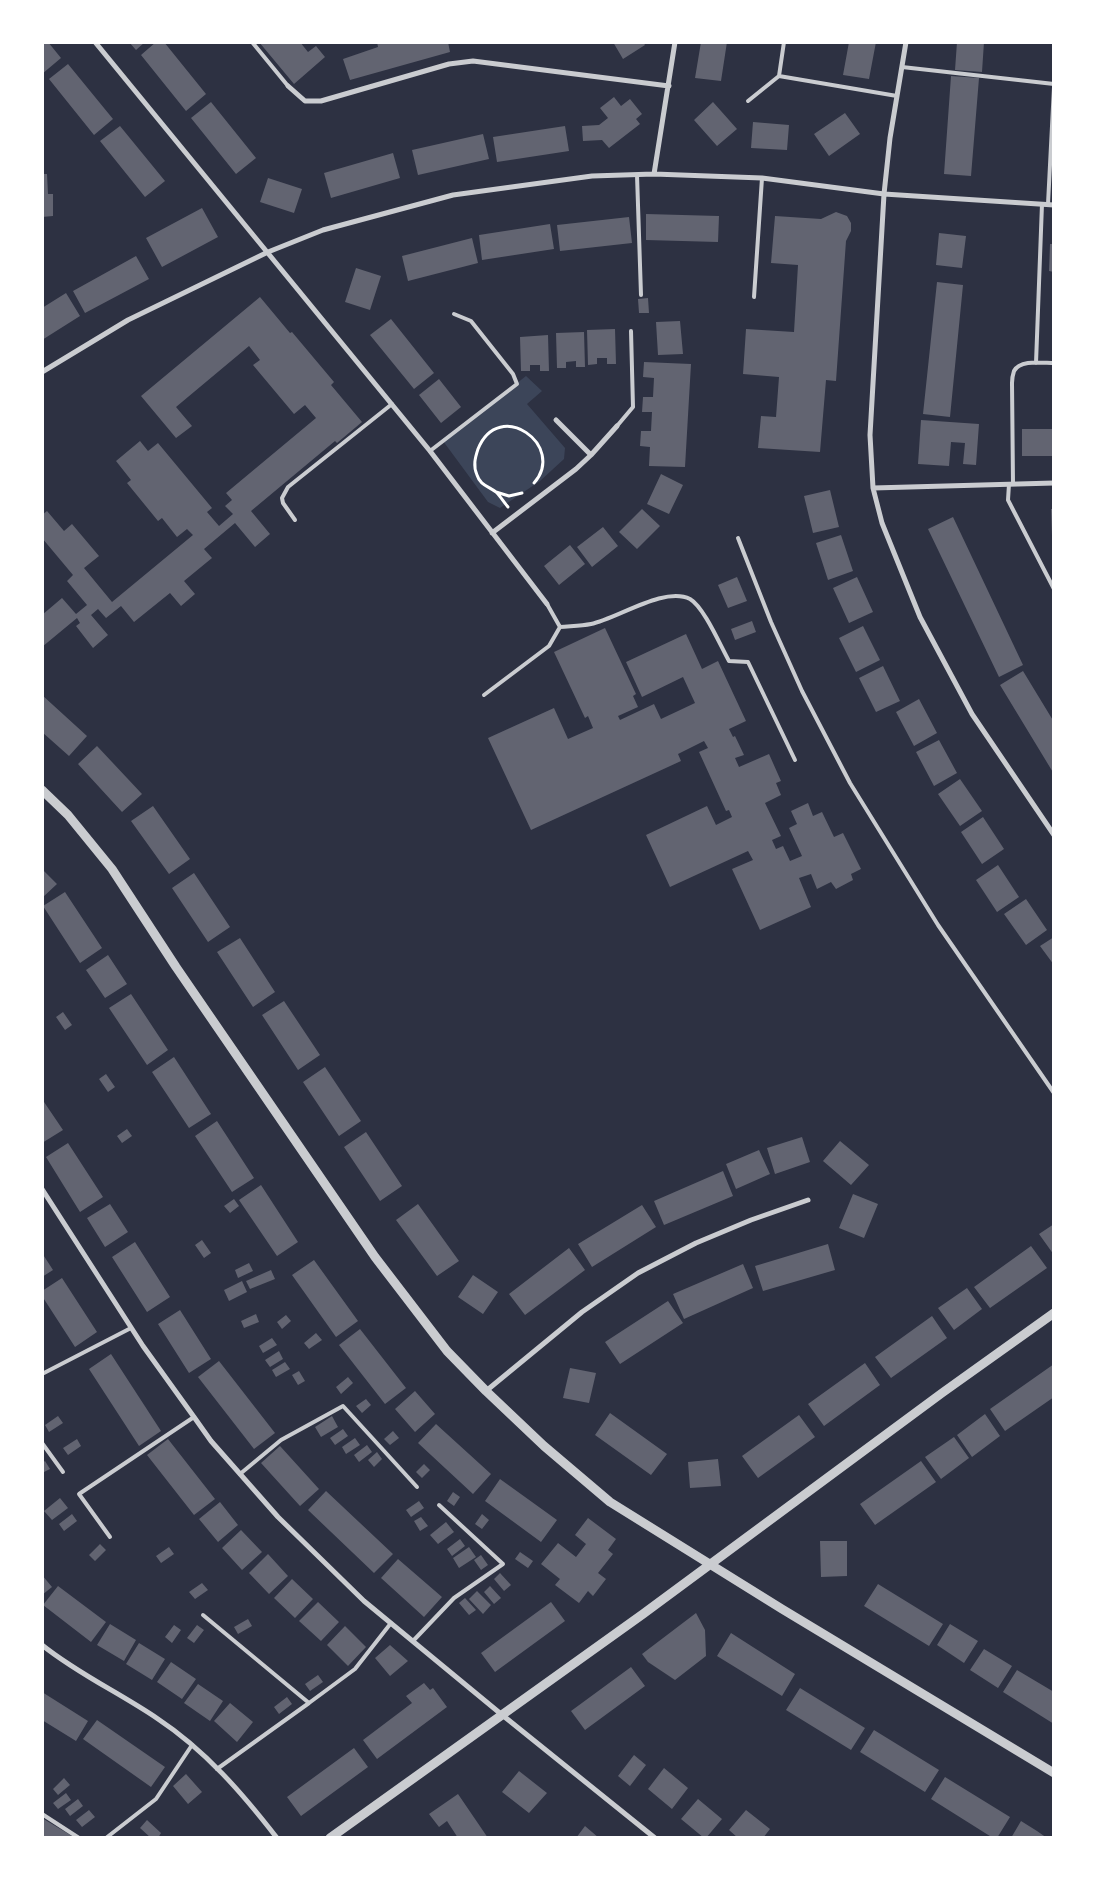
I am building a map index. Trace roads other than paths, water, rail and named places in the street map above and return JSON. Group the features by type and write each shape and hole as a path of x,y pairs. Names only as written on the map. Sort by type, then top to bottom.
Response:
{"street":[{"path":"95,42 430,451 547,604"},
{"path":"654,174 675,42"},
{"path":"906,42 890,138 884,194 870,434 873,488 882,522 920,618 972,714 1054,836"},
{"path":"288,86 305,101 321,101 449,64 473,61 669,86"},
{"path":"42,372 128,320 268,252 323,230 453,195 592,176 654,174 762,178 884,194 1048,204"},
{"path":"556,420 591,454"},
{"path":"492,533 576,469 617,426"},
{"path":"873,488 1054,483"},
{"path":"42,790 68,815 112,869 176,967 375,1257 447,1351 486,1391 544,1446 610,1502 1054,1773"},
{"path":"42,1189 131,1328 211,1442 278,1517 364,1601 655,1838"},
{"path":"486,1391 582,1312 638,1273 696,1243 751,1220 808,1200"},
{"path":"330,1838 1052,1317"},
{"path":"42,1645 58,1657 160,1720 192,1745 257,1812 277,1838"}],"lane":[{"path":"252,42 288,86"},
{"path":"748,101 779,76 784,42"},
{"path":"902,66 1054,85 1048,204 1036,363"},
{"path":"779,76 897,96"},
{"path":"637,175 641,295"},
{"path":"754,297 762,178"},
{"path":"430,451 517,384 513,374 471,321 454,314"},
{"path":"617,426 633,407 631,331"},
{"path":"1054,363 1020,365 1014,370 1012,383 1011,484 1008,500 1054,589"},
{"path":"295,520 282,503 282,498 288,488 392,404"},
{"path":"738,538 771,622 802,691 850,783 938,925 1054,1093"},
{"path":"560,627 592,624 656,599 678,596 691,600 705,616 729,661 748,662 795,760"},
{"path":"547,604 560,627"},
{"path":"484,695 549,646 560,627"},
{"path":"42,1374 131,1328"},
{"path":"240,1474 280,1440 343,1406 417,1487"},
{"path":"110,1537 79,1494 194,1417"},
{"path":"42,1443 63,1472"},
{"path":"413,1641 454,1598 503,1564 439,1505"},
{"path":"203,1615 309,1703"},
{"path":"217,1769 355,1669 391,1623"},
{"path":"106,1838 156,1799 192,1745"},
{"path":"42,1814 79,1838"}]}
